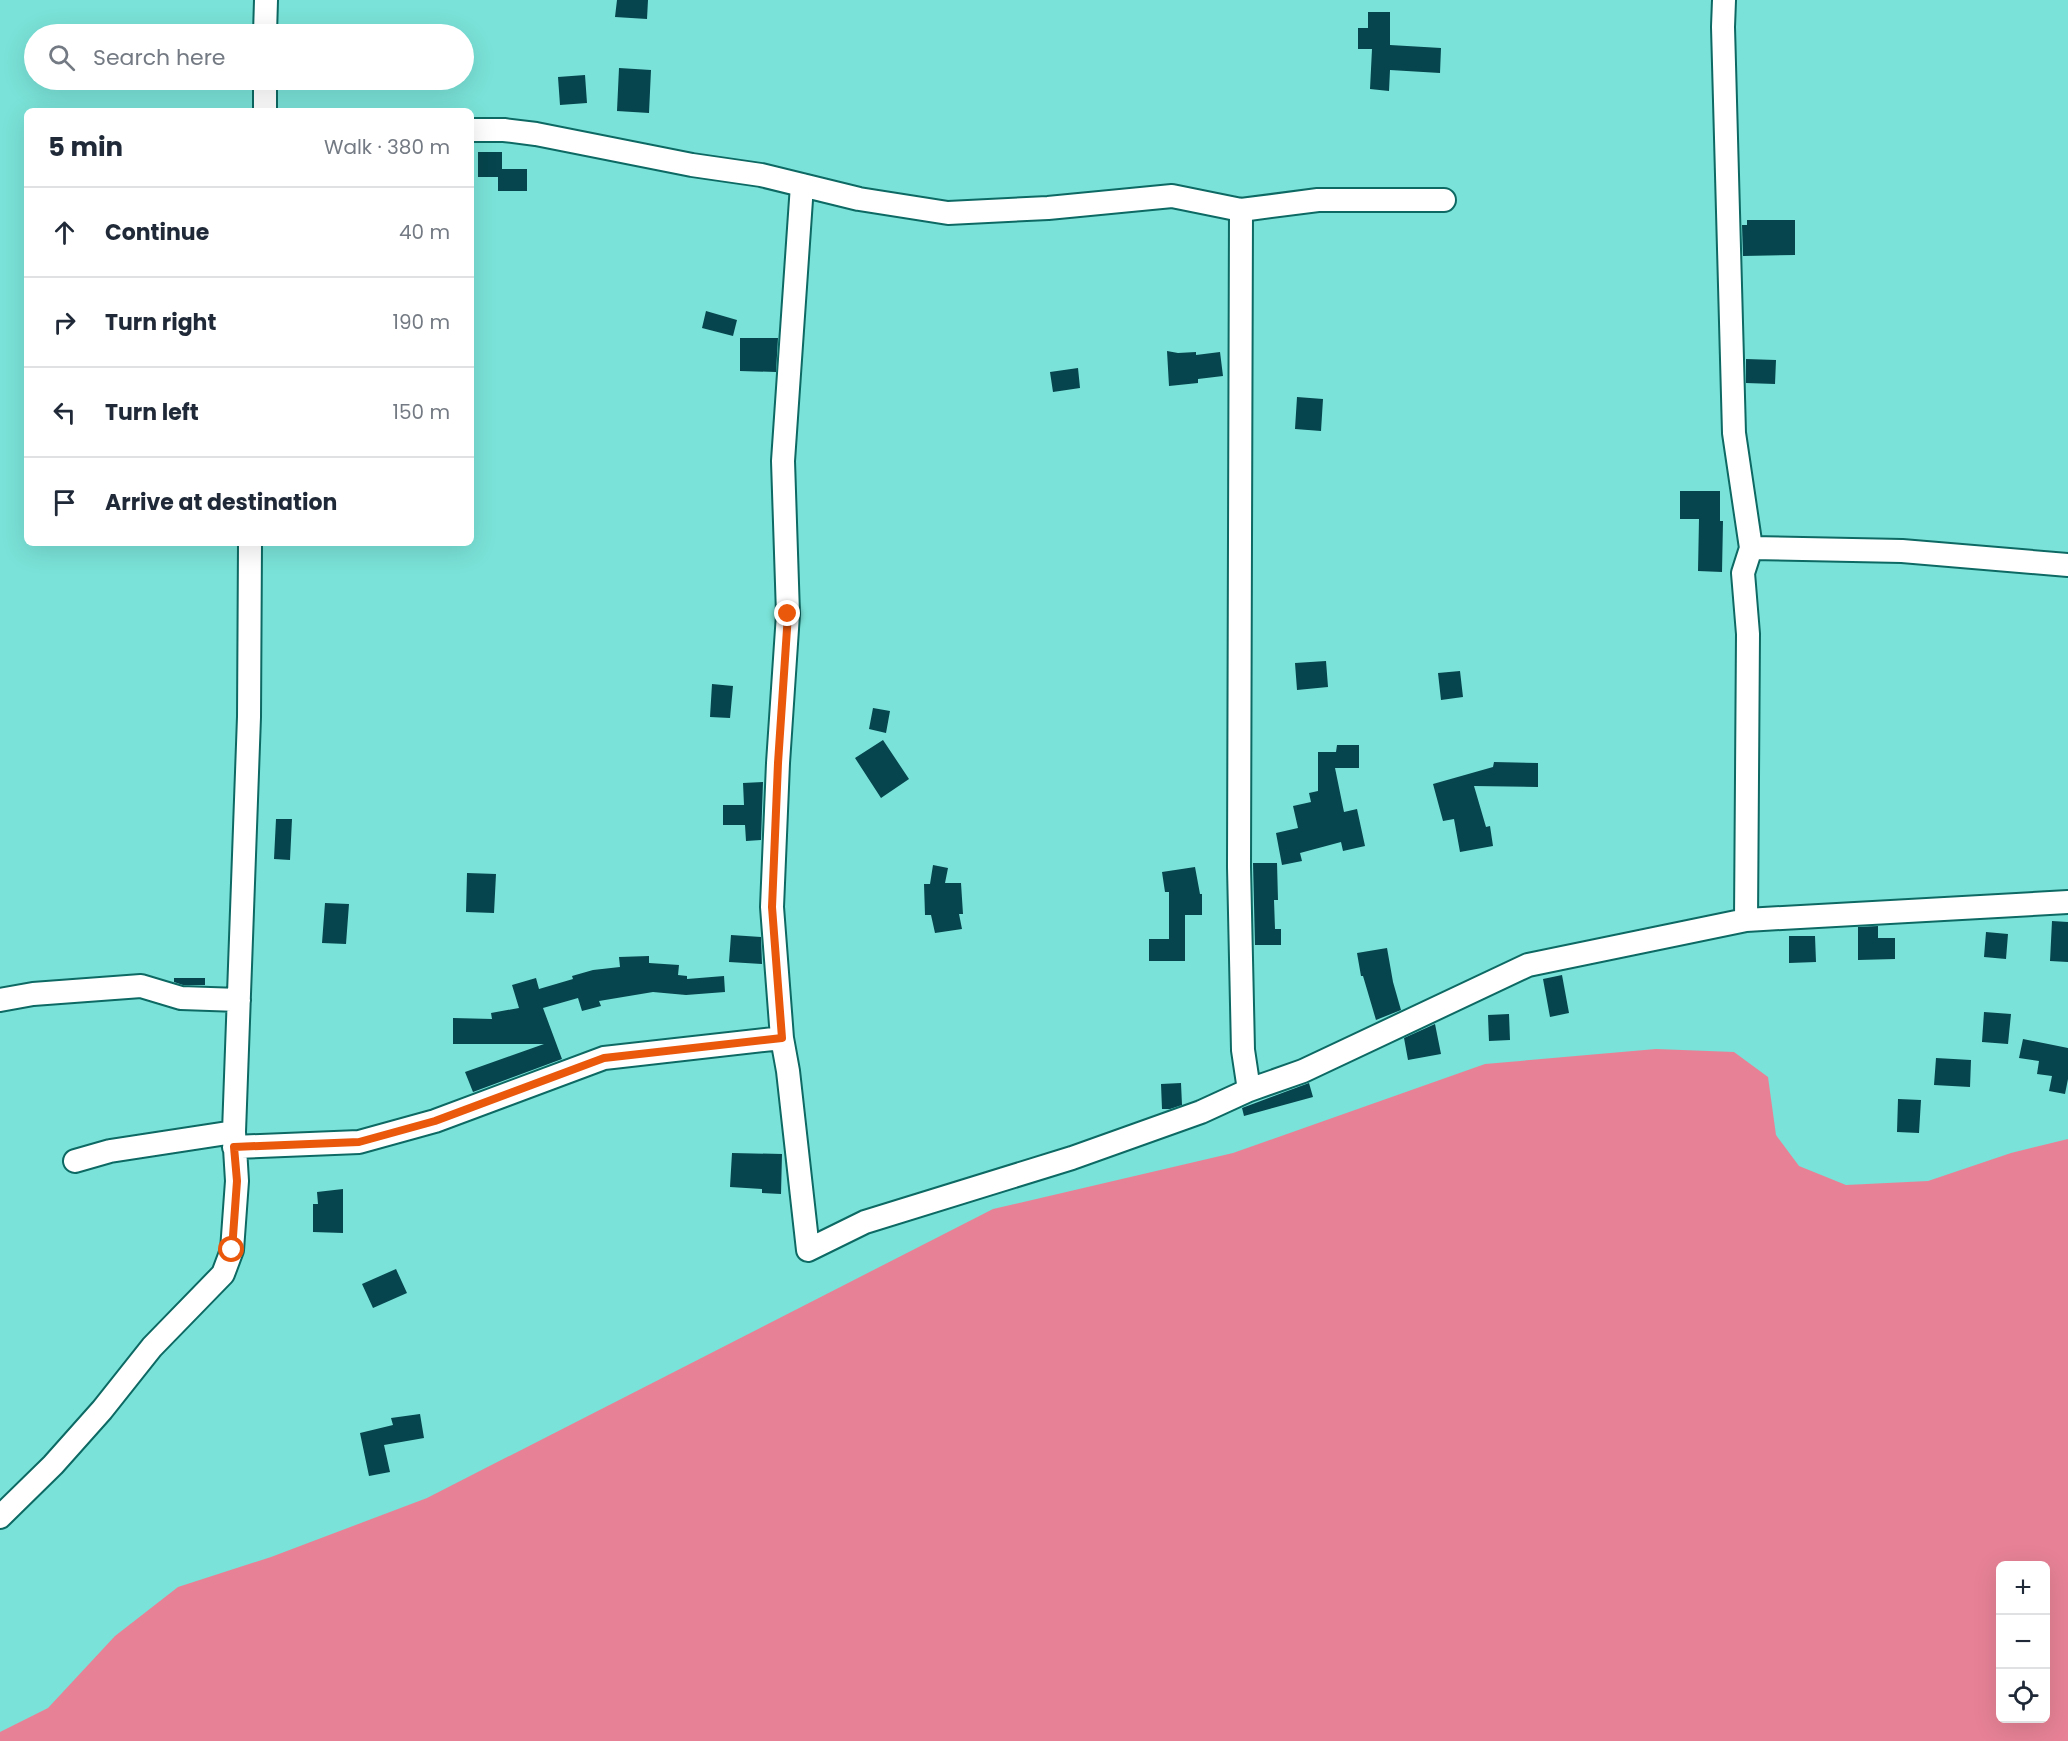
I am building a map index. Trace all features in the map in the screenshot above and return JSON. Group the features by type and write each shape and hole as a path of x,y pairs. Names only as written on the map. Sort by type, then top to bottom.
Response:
{"street":[{"path":"265,24 266,0"},
{"path":"1724,0 1734,434 1750,548 1743,573 1748,634 1746,920"},
{"path":"265,90 265,108"},
{"path":"474,130 504,129 536,134 692,165 761,175 859,199 948,213 1048,208 1172,196 1241,210 1318,200 1444,200"},
{"path":"802,185 783,461 788,614 778,763 772,907 782,1038 788,1071 808,1250 865,1222 1072,1158 1201,1112 1248,1090 1303,1071 1528,965 1746,920 2068,902"},
{"path":"1241,210 1239,867 1243,1050 1248,1090"},
{"path":"0,1517 53,1465 102,1410 152,1347 223,1274 232,1250 237,1181 234,1140 249,717 250,546"},
{"path":"1750,548 1902,551 2068,565"},
{"path":"0,1000 33,994 141,986 181,998 239,1000"},
{"path":"75,1161 110,1151 234,1140 359,1142 435,1121 604,1058 782,1038"}],"shaded area":[{"path":"1656,1049 1734,1052 1768,1077 1776,1135 1799,1166 1846,1185 1928,1181 2011,1153 2068,1139 2068,1741 0,1741 0,1732 48,1708 115,1636 178,1587 271,1557 427,1498 993,1209 1233,1153 1485,1064"}],"building":[{"path":"617,0 648,0 647,19 615,17"},
{"path":"1368,12 1390,12 1390,45 1441,48 1440,73 1390,70 1389,91 1370,89 1372,49 1358,49 1358,28 1368,28"},
{"path":"619,68 651,70 649,113 617,111"},
{"path":"585,75 587,103 560,105 558,77"},
{"path":"478,152 502,152 502,169 527,169 527,191 498,191 498,177 478,177"},
{"path":"1747,220 1795,220 1795,255 1743,256 1742,225 1747,225"},
{"path":"706,311 737,320 733,336 702,328"},
{"path":"740,338 778,338 776,372 740,371"},
{"path":"1167,351 1196,352 1196,355 1220,352 1223,376 1198,379 1198,383 1169,386"},
{"path":"1746,359 1776,360 1775,384 1746,383"},
{"path":"1078,368 1080,388 1053,392 1050,372"},
{"path":"1297,397 1323,399 1321,431 1295,429"},
{"path":"1680,491 1720,491 1720,521 1723,521 1722,572 1698,571 1699,519 1680,519"},
{"path":"1326,661 1328,687 1297,690 1295,663"},
{"path":"1460,671 1463,697 1441,700 1438,673"},
{"path":"712,684 733,686 730,718 710,717"},
{"path":"873,708 890,711 886,733 869,729"},
{"path":"883,740 909,779 881,798 855,758"},
{"path":"1337,745 1359,745 1359,768 1335,768 1344,812 1357,809 1365,846 1343,851 1341,842 1300,853 1302,861 1282,865 1276,833 1298,828 1293,806 1311,802 1309,793 1318,791 1318,752 1336,752"},
{"path":"1494,762 1538,763 1538,787 1474,786 1486,827 1490,826 1493,846 1460,852 1454,819 1443,821 1433,784 1493,767"},
{"path":"763,782 761,840 746,841 745,825 723,825 723,805 744,805 743,783"},
{"path":"276,819 292,819 290,860 274,859"},
{"path":"1253,863 1277,863 1278,900 1274,900 1275,929 1281,929 1281,945 1255,945"},
{"path":"933,865 948,868 945,883 961,883 963,914 959,914 962,929 935,933 931,915 925,915 924,884 930,884"},
{"path":"1195,867 1200,894 1202,894 1202,915 1185,915 1185,961 1149,961 1149,939 1169,939 1169,892 1165,892 1162,872"},
{"path":"467,873 496,874 494,913 466,912"},
{"path":"325,903 349,904 346,944 322,943"},
{"path":"2052,921 2068,922 2068,962 2050,961"},
{"path":"1878,926 1878,938 1895,938 1895,959 1858,960 1858,927"},
{"path":"1986,932 2008,934 2006,959 1984,957"},
{"path":"731,935 761,937 762,964 729,962"},
{"path":"1789,936 1815,936 1816,962 1789,963"},
{"path":"1387,948 1401,1010 1376,1020 1363,976 1361,976 1357,953"},
{"path":"649,956 649,963 679,965 678,975 687,976 687,979 724,976 725,992 686,995 653,992 599,1001 601,1006 582,1011 578,998 543,1008 562,1059 473,1092 465,1072 544,1044 453,1044 453,1018 492,1019 491,1013 519,1008 512,985 536,978 539,989 573,979 572,976 593,970 620,967 619,957"},
{"path":"1562,975 1569,1013 1550,1017 1543,979"},
{"path":"174,978 205,978 205,985 183,985 174,982"},
{"path":"1984,1012 2011,1014 2008,1044 1982,1042"},
{"path":"1509,1014 1510,1040 1489,1041 1488,1015"},
{"path":"1435,1024 1441,1054 1408,1060 1404,1038"},
{"path":"2023,1039 2068,1048 2068,1079 2065,1094 2049,1091 2052,1076 2037,1074 2039,1061 2019,1058"},
{"path":"1936,1058 1971,1060 1970,1087 1934,1085"},
{"path":"1181,1083 1182,1105 1162,1109 1161,1084"},
{"path":"1309,1083 1313,1097 1244,1116 1242,1108"},
{"path":"1898,1099 1921,1100 1919,1133 1897,1132"},
{"path":"732,1153 782,1154 781,1194 762,1193 762,1189 730,1187"},
{"path":"343,1189 343,1233 313,1232 313,1204 318,1204 317,1192"},
{"path":"396,1269 407,1293 373,1308 362,1284"},
{"path":"420,1414 424,1438 384,1445 390,1472 369,1476 360,1433 393,1425 391,1418"}],"route":[{"path":"232,1250 237,1181 234,1147 359,1142 435,1121 604,1058 782,1038 772,907 778,763 788,614"}]}
